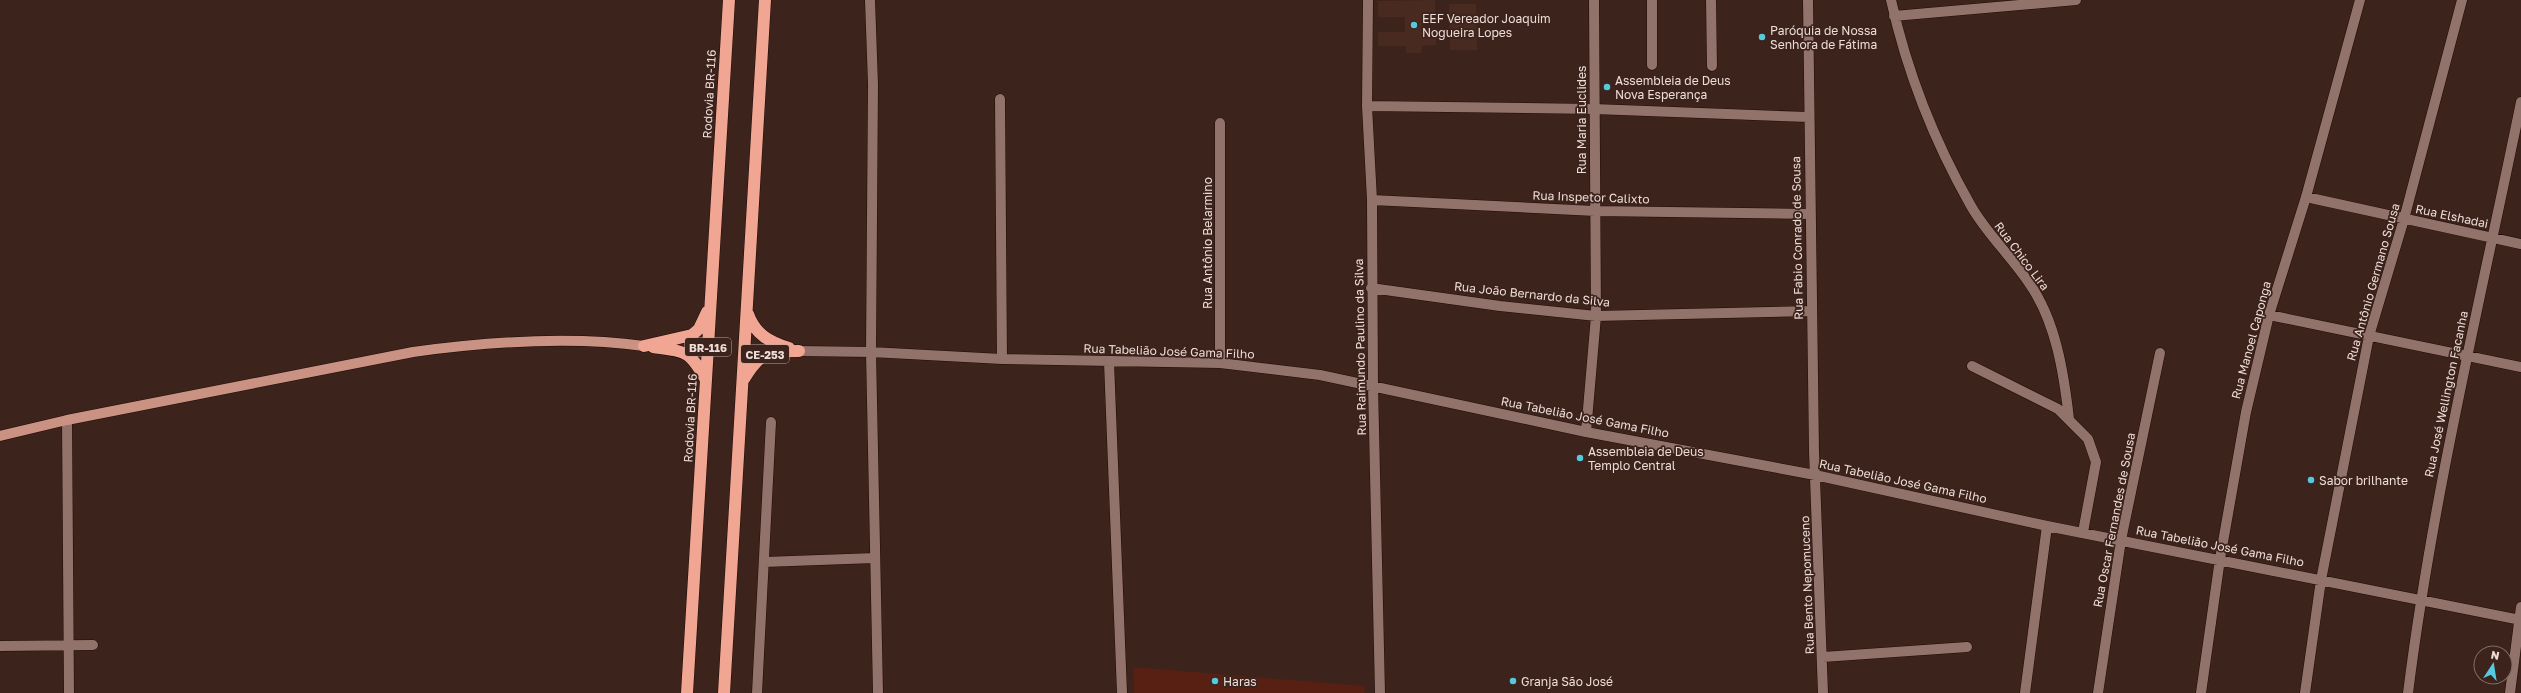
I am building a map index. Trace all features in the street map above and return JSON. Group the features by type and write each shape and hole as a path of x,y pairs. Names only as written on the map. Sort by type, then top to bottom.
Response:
{"highway":[{"name":"Rodovia BR-116","path":"687,693 728,0"},
{"name":"BR-116","path":"724,693 748,314 765,0"},
{"path":"644,346 692,335 700,329 711,304"},
{"name":"CE-253","path":"748,314 757,331 770,341 799,351"},
{"path":"644,346 684,352 693,358 706,380"},
{"name":"CE-253","path":"744,380 754,363 766,354 772,351 799,351"}],"main road":[{"path":"0,436 67,420 434,349 543,342 644,346"}],"street":[{"path":"870,0 873,84 870,352 878,693"},
{"name":"Rua Raimundo Paulino da Silva","path":"1368,0 1367,106 1372,200 1371,288 1380,693"},
{"name":"Rua Maria Euclides","path":"1586,432 1596,316 1594,211 1594,0"},
{"path":"1652,0 1652,65"},
{"path":"1711,0 1712,66"},
{"name":"Rua Fabio Conrado de Sousa","path":"1808,0 1809,214 1815,475"},
{"name":"Rua Chico Lira","path":"1891,0 1894,16 1918,92 1946,161 1982,224 2030,284 2041,304 2057,349 2069,419"},
{"path":"1894,16 1995,4 2076,0"},
{"name":"Rua Manoel Caponga","path":"2201,693 2220,560 2246,412 2269,316 2306,198 2360,0"},
{"name":"Rua Antônio Germano Sousa","path":"2305,693 2321,580 2369,336 2404,219 2462,0"},
{"path":"1000,99 1002,359"},
{"name":"Rua José Wellington Facanha","path":"2408,693 2420,600 2444,466 2521,102"},
{"path":"1367,106 1594,108 1808,117"},
{"name":"Rua Antônio Belarmino","path":"1220,123 1220,363"},
{"name":"Rua Elshadai","path":"2306,198 2521,244"},
{"name":"Rua Inspetor Calixto","path":"1372,200 1594,211 1809,214"},
{"name":"Rua João Bernardo da Silva","path":"1371,288 1500,306 1596,316 1812,311"},
{"path":"2269,316 2521,367"},
{"name":"Rua Tabelião José Gama Filho","path":"799,351 870,352 1002,359 1220,363 1278,369 1373,386 1586,432 1815,475 2047,526 2520,619"},
{"name":"Rua Oscar Fernandes de Sousa","path":"2098,693 2121,540 2160,354"},
{"path":"1109,362 1122,693"},
{"path":"1972,366 2058,409 2088,439 2096,462 2083,532"},
{"path":"67,420 69,693"},
{"path":"757,693 771,422"},
{"name":"Rua Bento Nepomuceno","path":"1815,475 1823,657 1823,693"},
{"path":"2025,693 2047,526"},
{"path":"764,562 875,558"},
{"path":"2510,693 2521,607"},
{"path":"0,646 93,645"},
{"path":"1823,657 1967,647"}],"shaded area":[{"name":"EEF Vereador Joaquim Nogueira Lopes","path":"1435,0 1435,18 1422,18 1422,31 1436,31 1436,45 1422,46 1421,53 1406,53 1406,46 1378,46 1378,32 1405,32 1405,17 1378,17 1378,1"},
{"name":"EEF Vereador Joaquim Nogueira Lopes","path":"1449,4 1476,4 1477,50 1450,50"},
{"name":"Haras","path":"1133,667 1364,686 1365,693 1134,693"}],"place":[{"name":"EEF Vereador Joaquim Nogueira Lopes","path":"1414,25"},
{"name":"Paróquia de Nossa Senhora de Fátima","path":"1762,37"},
{"name":"Assembleia de Deus Nova Esperança","path":"1607,87"},
{"name":"Assembleia de Deus Templo Central","path":"1580,458"},
{"name":"Sabor brilhante","path":"2311,480"},
{"name":"Haras","path":"1215,681"},
{"name":"Granja São José","path":"1513,681"}]}
